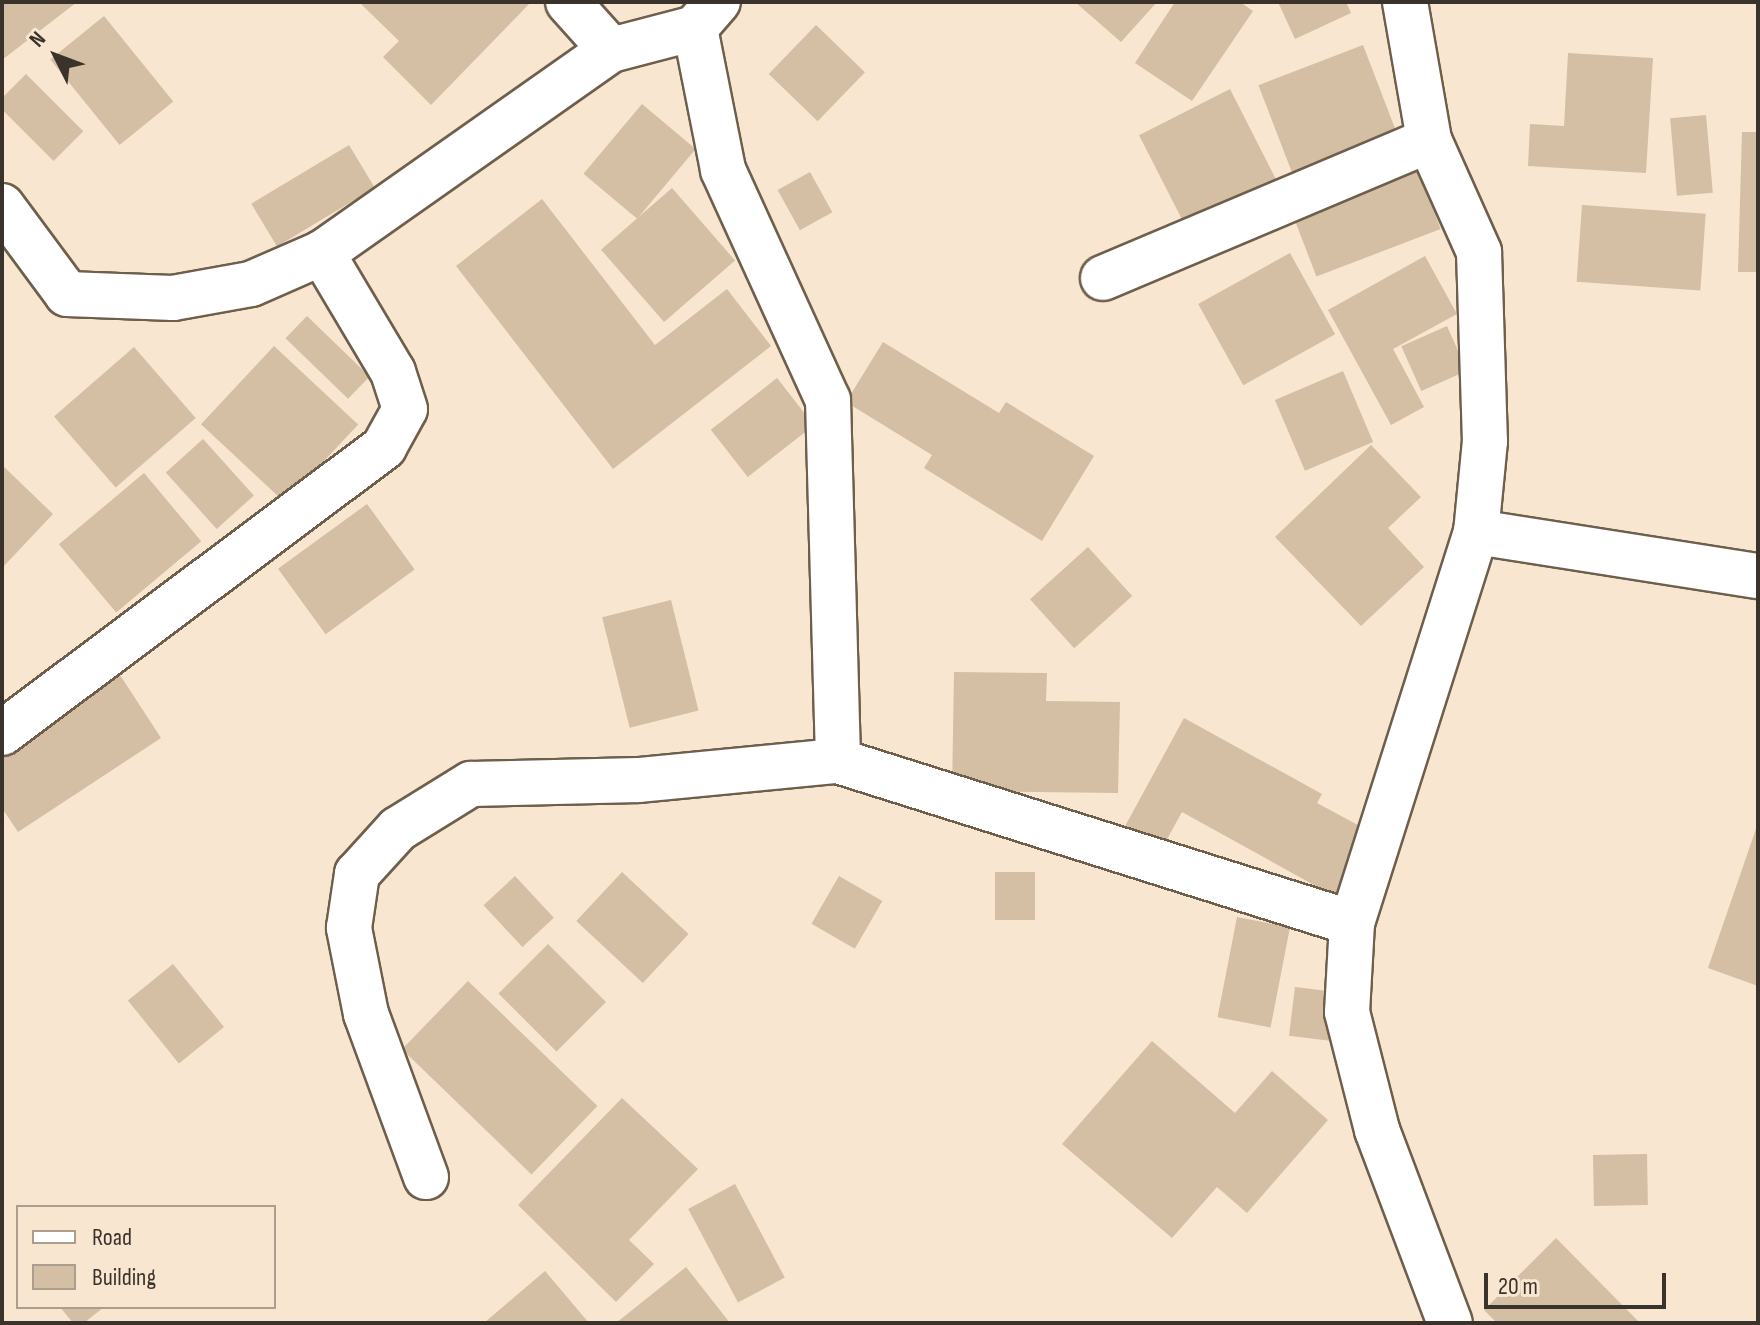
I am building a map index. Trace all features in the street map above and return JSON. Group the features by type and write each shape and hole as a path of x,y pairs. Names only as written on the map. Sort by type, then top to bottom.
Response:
{"street":[{"path":"568,2 611,50"},
{"path":"1405,2 1429,140 1479,252 1485,441 1476,532 1352,923 1347,1012 1377,1130 1450,1323"},
{"path":"2,206 67,294 173,298 251,284 322,253 611,50 706,15 723,170 828,400 838,761"},
{"path":"1103,278 1429,140"},
{"path":"2,733 384,447 405,409 393,372 322,253"},
{"path":"1476,532 1758,576"},
{"path":"426,1177 366,1014 349,928 357,874 398,829 471,784 639,780 838,761 1352,923"}],"building":[{"path":"2,2 77,2 2,60"},
{"path":"359,2 531,2 431,105 383,57 399,41"},
{"path":"1075,2 1157,2 1121,42"},
{"path":"1175,2 1240,2 1253,11 1192,101 1135,63"},
{"path":"1278,2 1346,2 1351,13 1295,39"},
{"path":"104,16 173,101 120,145 50,59"},
{"path":"816,25 865,72 818,121 769,74"},
{"path":"1363,45 1400,141 1295,181 1258,85"},
{"path":"1568,53 1653,58 1646,173 1528,166 1530,124 1564,126"},
{"path":"26,74 83,131 54,161 2,109 2,98"},
{"path":"1230,89 1280,187 1189,233 1139,135"},
{"path":"642,104 696,149 637,219 584,174"},
{"path":"1706,115 1713,193 1677,196 1670,118"},
{"path":"1742,132 1758,132 1758,272 1738,272"},
{"path":"349,145 375,188 277,247 251,204"},
{"path":"1413,157 1441,229 1316,277 1289,205"},
{"path":"810,172 832,212 800,230 778,190"},
{"path":"672,188 735,260 664,322 601,250"},
{"path":"542,199 655,345 727,289 771,346 613,469 456,266"},
{"path":"1582,205 1706,214 1700,290 1577,282"},
{"path":"1290,253 1335,334 1243,385 1198,304"},
{"path":"1425,256 1457,314 1393,349 1424,407 1391,425 1328,310"},
{"path":"307,316 370,376 348,399 285,338"},
{"path":"1447,326 1467,371 1421,391 1401,346"},
{"path":"883,342 999,413 1006,402 1094,456 1042,541 924,468 932,455 846,402"},
{"path":"274,346 358,424 285,503 201,424"},
{"path":"134,347 196,418 116,487 54,417"},
{"path":"1343,371 1373,442 1305,471 1275,400"},
{"path":"777,378 814,425 748,477 711,430"},
{"path":"203,439 254,495 217,529 166,472"},
{"path":"1371,445 1421,497 1388,528 1424,567 1361,626 1275,537"},
{"path":"2,465 53,514 2,568"},
{"path":"144,473 201,541 116,613 59,544"},
{"path":"367,504 415,570 326,634 278,569"},
{"path":"1088,547 1132,596 1074,648 1030,599"},
{"path":"671,600 699,711 630,728 602,617"},
{"path":"954,672 1047,673 1046,701 1120,702 1118,793 952,791"},
{"path":"120,675 161,738 18,832 2,808 2,753"},
{"path":"1184,718 1322,794 1317,803 1369,831 1334,896 1182,812 1161,850 1123,830"},
{"path":"1758,823 1758,986 1708,968"},
{"path":"622,872 689,934 643,983 576,921"},
{"path":"995,872 1035,872 1035,920 995,920"},
{"path":"515,876 554,918 522,947 484,905"},
{"path":"839,876 882,901 855,949 812,924"},
{"path":"1237,917 1290,927 1271,1027 1218,1017"},
{"path":"548,944 606,1002 556,1051 499,993"},
{"path":"173,964 224,1027 179,1063 128,1001"},
{"path":"468,981 597,1106 531,1174 402,1049"},
{"path":"1295,987 1336,992 1330,1041 1289,1036"},
{"path":"1152,1041 1235,1113 1272,1071 1328,1120 1247,1213 1217,1187 1172,1238 1062,1144"},
{"path":"622,1098 698,1169 629,1240 654,1264 616,1302 518,1205"},
{"path":"1647,1154 1648,1205 1594,1206 1593,1155"},
{"path":"735,1184 785,1278 738,1302 688,1209"},
{"path":"1556,1238 1640,1323 1497,1323 1484,1310"},
{"path":"686,1267 730,1323 616,1323"},
{"path":"545,1271 589,1323 484,1323"},
{"path":"62,1309 102,1309 84,1323 73,1323"}]}
